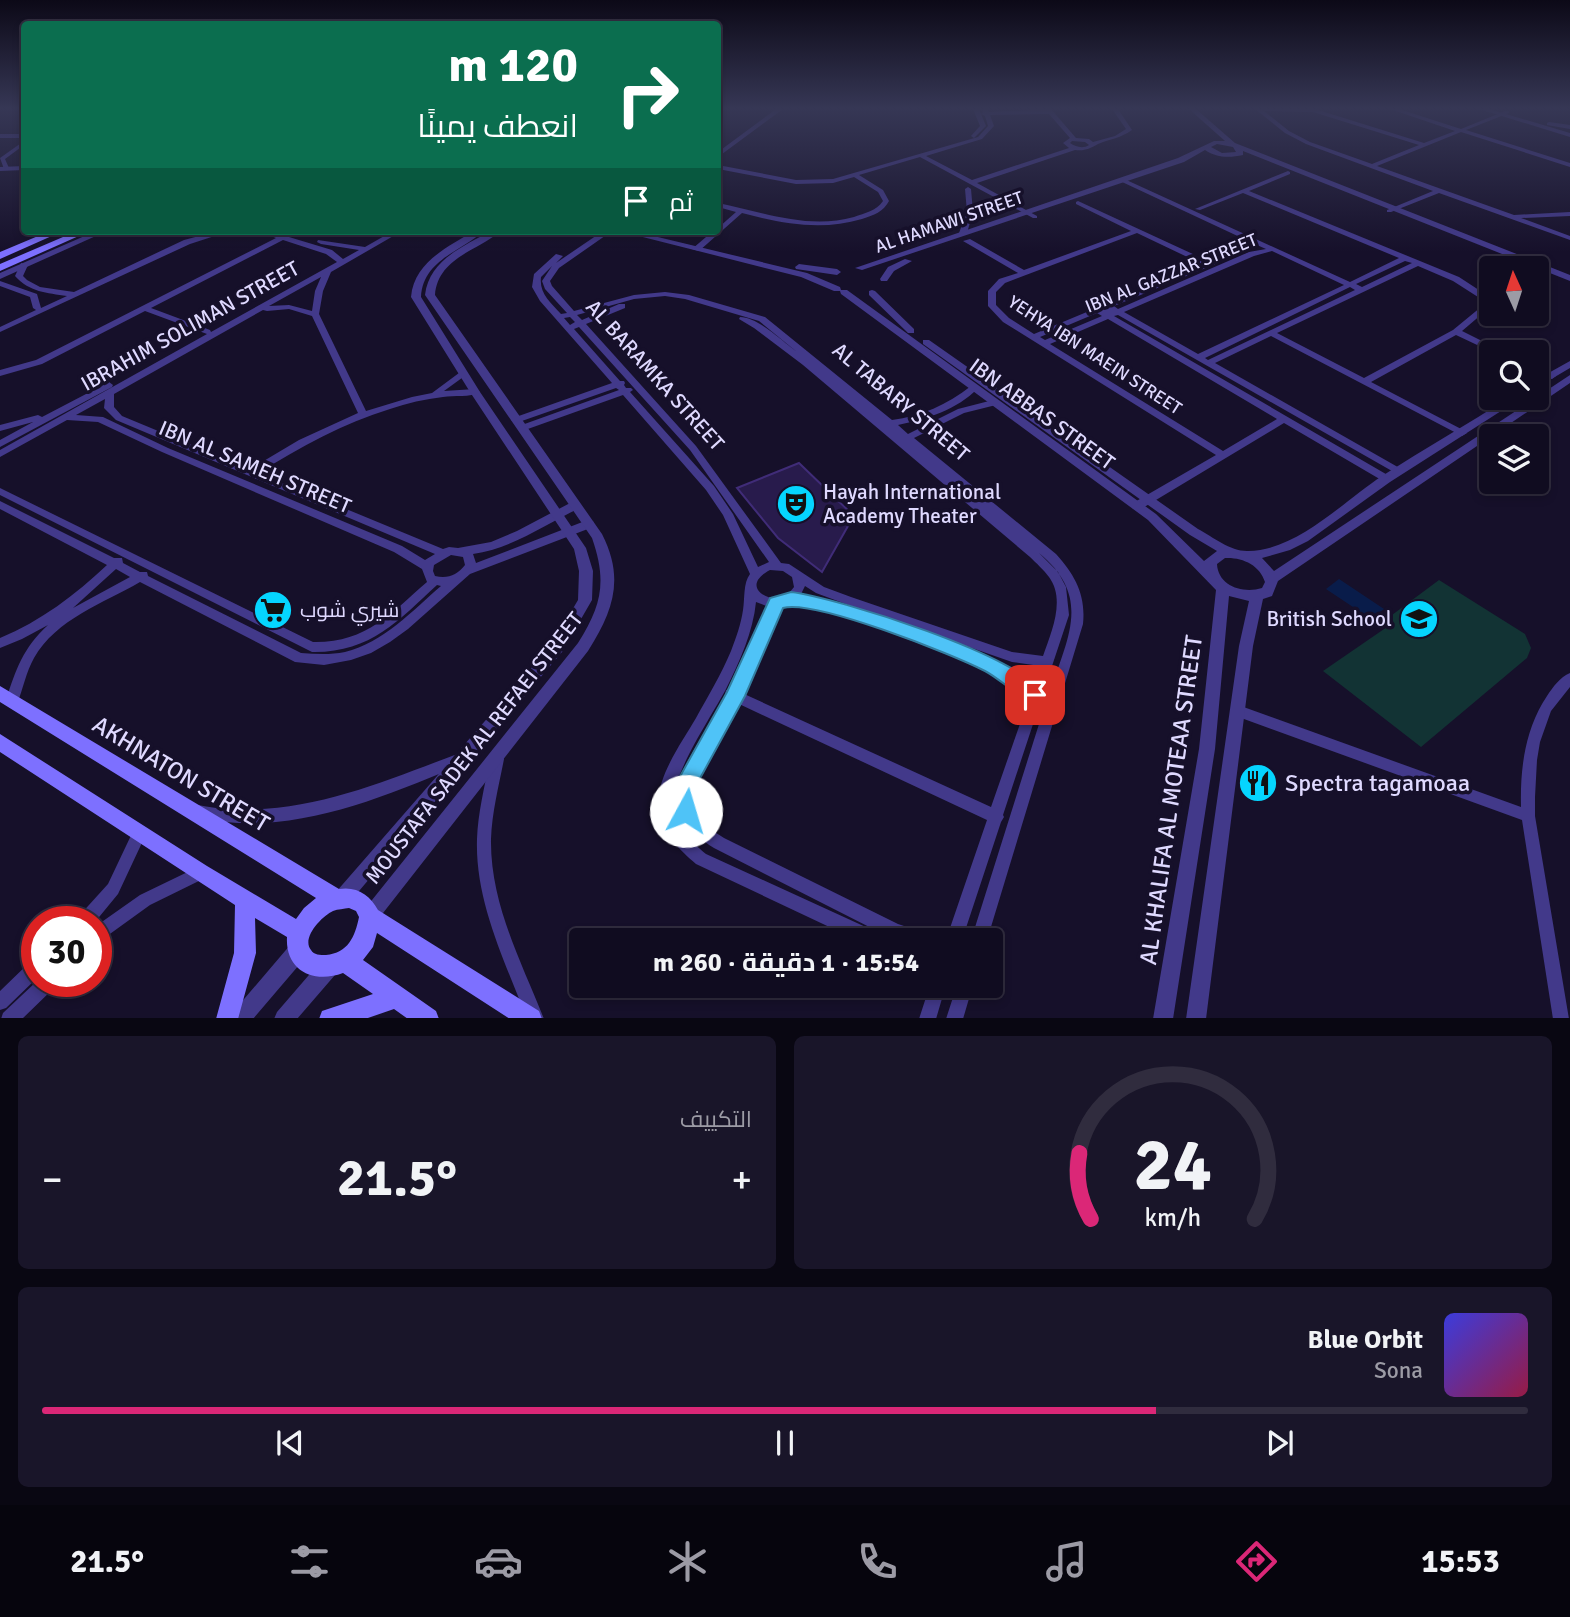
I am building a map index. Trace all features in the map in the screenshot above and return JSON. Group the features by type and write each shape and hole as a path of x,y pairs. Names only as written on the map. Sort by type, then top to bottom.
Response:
{"main road":[{"path":"0,256 49,235"},
{"path":"0,268 77,235"},
{"name":"AKHNATON STREET","path":"6,696 185,809 339,899"},
{"path":"0,742 245,900 299,942 312,967 337,964 365,941 370,916"},
{"path":"299,942 318,909 339,899 363,904 370,916 531,1018"},
{"path":"227,1018 245,953 245,900"},
{"path":"337,964 428,1018"},
{"path":"330,1018 396,997"}],"street":[{"path":"721,165 796,182 821,182 857,177 917,157"},
{"path":"721,165 788,177 818,179 846,175 917,157 1026,216"},
{"path":"969,186 1050,157"},
{"name":"AL HAMAWI STREET","path":"884,279 891,269 906,261 1003,220 1078,203 1189,157"},
{"name":"AL HAMAWI STREET","path":"837,272 965,237 1131,181 1215,157"},
{"path":"1253,157 1288,173 1392,210 1502,256"},
{"path":"1256,157 1570,278"},
{"path":"1353,157 1380,166 1403,157"},
{"path":"1355,157 1570,236"},
{"path":"1549,157 1570,163"},
{"path":"1551,157 1570,163"},
{"path":"3,169 21,168"},
{"path":"1198,209 1288,173"},
{"path":"721,206 796,223 849,221 876,211 886,201 881,191 857,177"},
{"path":"1131,181 1198,209 1365,288"},
{"path":"1131,181 1273,249 1352,282"},
{"path":"969,186 1004,208 1026,216"},
{"path":"969,186 970,212 965,237 1024,273"},
{"path":"1392,210 1440,190 1536,220 1570,236"},
{"path":"1244,191 1418,263 1465,284 1482,296 1485,308 1456,332 1364,382"},
{"path":"1078,203 1208,264"},
{"path":"1003,220 1004,208"},
{"path":"721,228 741,211"},
{"path":"1512,216 1570,216"},
{"path":"1527,222 1570,216"},
{"name":"YEHYA IBN MAEIN STREET","path":"1137,231 996,285 990,298 997,313 1043,344 1223,455"},
{"path":"0,275 94,235"},
{"path":"0,330 196,235"},
{"path":"0,325 187,242 212,235"},
{"path":"0,373 38,362 282,235"},
{"path":"292,235 318,244 361,249"},
{"name":"IBRAHIM SOLIMAN STREET","path":"361,249 381,235"},
{"name":"IBRAHIM SOLIMAN STREET","path":"1,451 207,332 390,235"},
{"name":"MOUSTAFA SADEK AL REFAEI STREET","path":"339,899 544,665 585,600 584,559 570,532 419,304 416,284 433,263 481,235"},
{"name":"MOUSTAFA SADEK AL REFAEI STREET","path":"370,916 583,648 606,610 608,568 598,537 430,295 431,281 444,265 482,235"},
{"name":"AL BARAMKA STREET","path":"587,235 547,265 537,276 539,292 634,383 693,447 777,565"},
{"name":"AL BARAMKA STREET","path":"564,315 546,281 556,267 601,235"},
{"name":"IBN ABBAS STREET","path":"643,235 804,268 837,272"},
{"name":"IBN ABBAS STREET","path":"665,235 804,275 840,290 1167,528 1217,581"},
{"path":"699,246 712,235"},
{"name":"IBN AL GAZZAR STREET","path":"1043,344 1245,248 1248,237"},
{"path":"318,244 340,261"},
{"name":"IBN AL GAZZAR STREET","path":"1033,337 1108,311 1252,254 1273,249"},
{"path":"1197,358 1405,258"},
{"name":"IBRAHIM SOLIMAN STREET","path":"61,416 110,393 327,272 340,261"},
{"path":"1208,363 1418,263"},
{"path":"24,265 19,276 26,283 43,291 72,294"},
{"path":"837,272 831,280 840,290 872,293 883,287 884,279 878,273 859,268"},
{"path":"327,272 319,291 315,314 363,416"},
{"path":"1549,276 1570,286"},
{"path":"0,284 34,296 37,308"},
{"name":"IBN ABBAS STREET","path":"872,293 909,330 1148,499 1230,553"},
{"name":"AL TABARY STREET","path":"564,315 634,297 675,295 754,315 1052,557 1072,581 1078,595 1078,617 983,928"},
{"name":"AL TABARY STREET","path":"575,326 630,303 668,299 751,322 782,339"},
{"path":"145,307 207,332"},
{"path":"257,311 289,307 315,314"},
{"path":"1108,311 1208,363 1399,472"},
{"path":"1108,311 1387,479"},
{"name":"AL BARAMKA STREET","path":"575,326 619,388 680,452 722,504 755,573"},
{"path":"1456,332 1479,342"},
{"path":"1271,333 1462,433"},
{"path":"1549,378 1570,364"},
{"path":"430,396 463,373"},
{"path":"1498,410 1387,479 1296,543 1272,553 1247,556 1222,554 1210,562 1217,581 1239,595 1257,596 1267,592 1271,579 1570,378"},
{"path":"519,424 634,383"},
{"path":"885,424 920,418 960,400 974,388"},
{"path":"251,473 315,435 363,416 430,396 475,392"},
{"name":"IBN AL SAMEH STREET","path":"110,393 109,408 119,418 442,553"},
{"path":"905,439 961,411 993,403"},
{"path":"0,428 61,416"},
{"name":"IBN AL SAMEH STREET","path":"61,416 100,419 165,450 398,549 427,567"},
{"path":"1137,506 1284,419"},
{"name":"AL TABARY STREET","path":"905,439 1034,554 1054,575 1063,600 1063,615 958,928"},
{"path":"680,452 693,447"},
{"path":"0,491 300,643 325,649 341,648 369,636 435,581 463,575 589,524"},
{"path":"435,581 428,575 427,567 442,553 482,550 508,542 576,505"},
{"path":"0,506 287,653 299,658 329,661 360,654 377,646 463,575 471,559 462,551"},
{"path":"0,643 37,627 64,610 125,554"},
{"path":"1247,556 1266,569 1271,579"},
{"path":"848,928 701,859 673,831 667,817 666,791 677,764 719,688 742,638 751,578 755,573 777,565 820,590 847,600 1012,657 1046,662"},
{"path":"6,696 25,661 42,639 99,598 153,568"},
{"path":"791,599 800,588 797,575"},
{"name":"AL KHALIFA AL MOTEAA STREET","path":"1163,1018 1205,766 1221,638 1217,581"},
{"path":"751,590 763,601 776,603 791,599 834,607 988,664 1013,677 1035,695 1053,703"},
{"path":"1196,1018 1238,711 1257,596"},
{"path":"776,603 735,696 696,763 685,791 686,811 699,829 719,843 889,928"},
{"path":"1561,1018 1528,816 1530,751 1539,719 1570,678"},
{"path":"719,688 997,817"},
{"path":"1238,711 1528,816"},
{"path":"185,809 242,815 320,808 376,792 466,756"},
{"path":"497,758 484,837 487,883 509,952 537,1018"},
{"path":"99,906 113,889 140,832"},
{"path":"112,924 145,900 200,873"},
{"path":"969,896 990,905"},
{"path":"240,1018 299,942"},
{"path":"284,1018 337,964"},
{"path":"0,1002 21,982"},
{"path":"9,1018 32,997"},
{"path":"927,1018 930,998"},
{"path":"954,1018 961,998"}],"green space":[{"path":"1439,580 1525,634 1531,648 1527,658 1421,747 1323,671 1387,627 1392,615"}],"water":[{"path":"1339,579 1384,609 1371,619 1326,589"}],"building":[{"name":"Hayah International Academy Theater","path":"799,463 857,519 848,526 822,572 778,538 737,488"}],"place":[{"name":"Hayah International Academy Theater","path":"796,504"},
{"name":"شيري شوب","path":"273,610"},
{"name":"British School","path":"1419,619"},
{"name":"Spectra tagamoaa","path":"1258,783"}],"route":[{"path":"686,811 684,801 688,780 735,696 776,603 791,599 814,601 884,624 1001,670 1035,695"}]}
